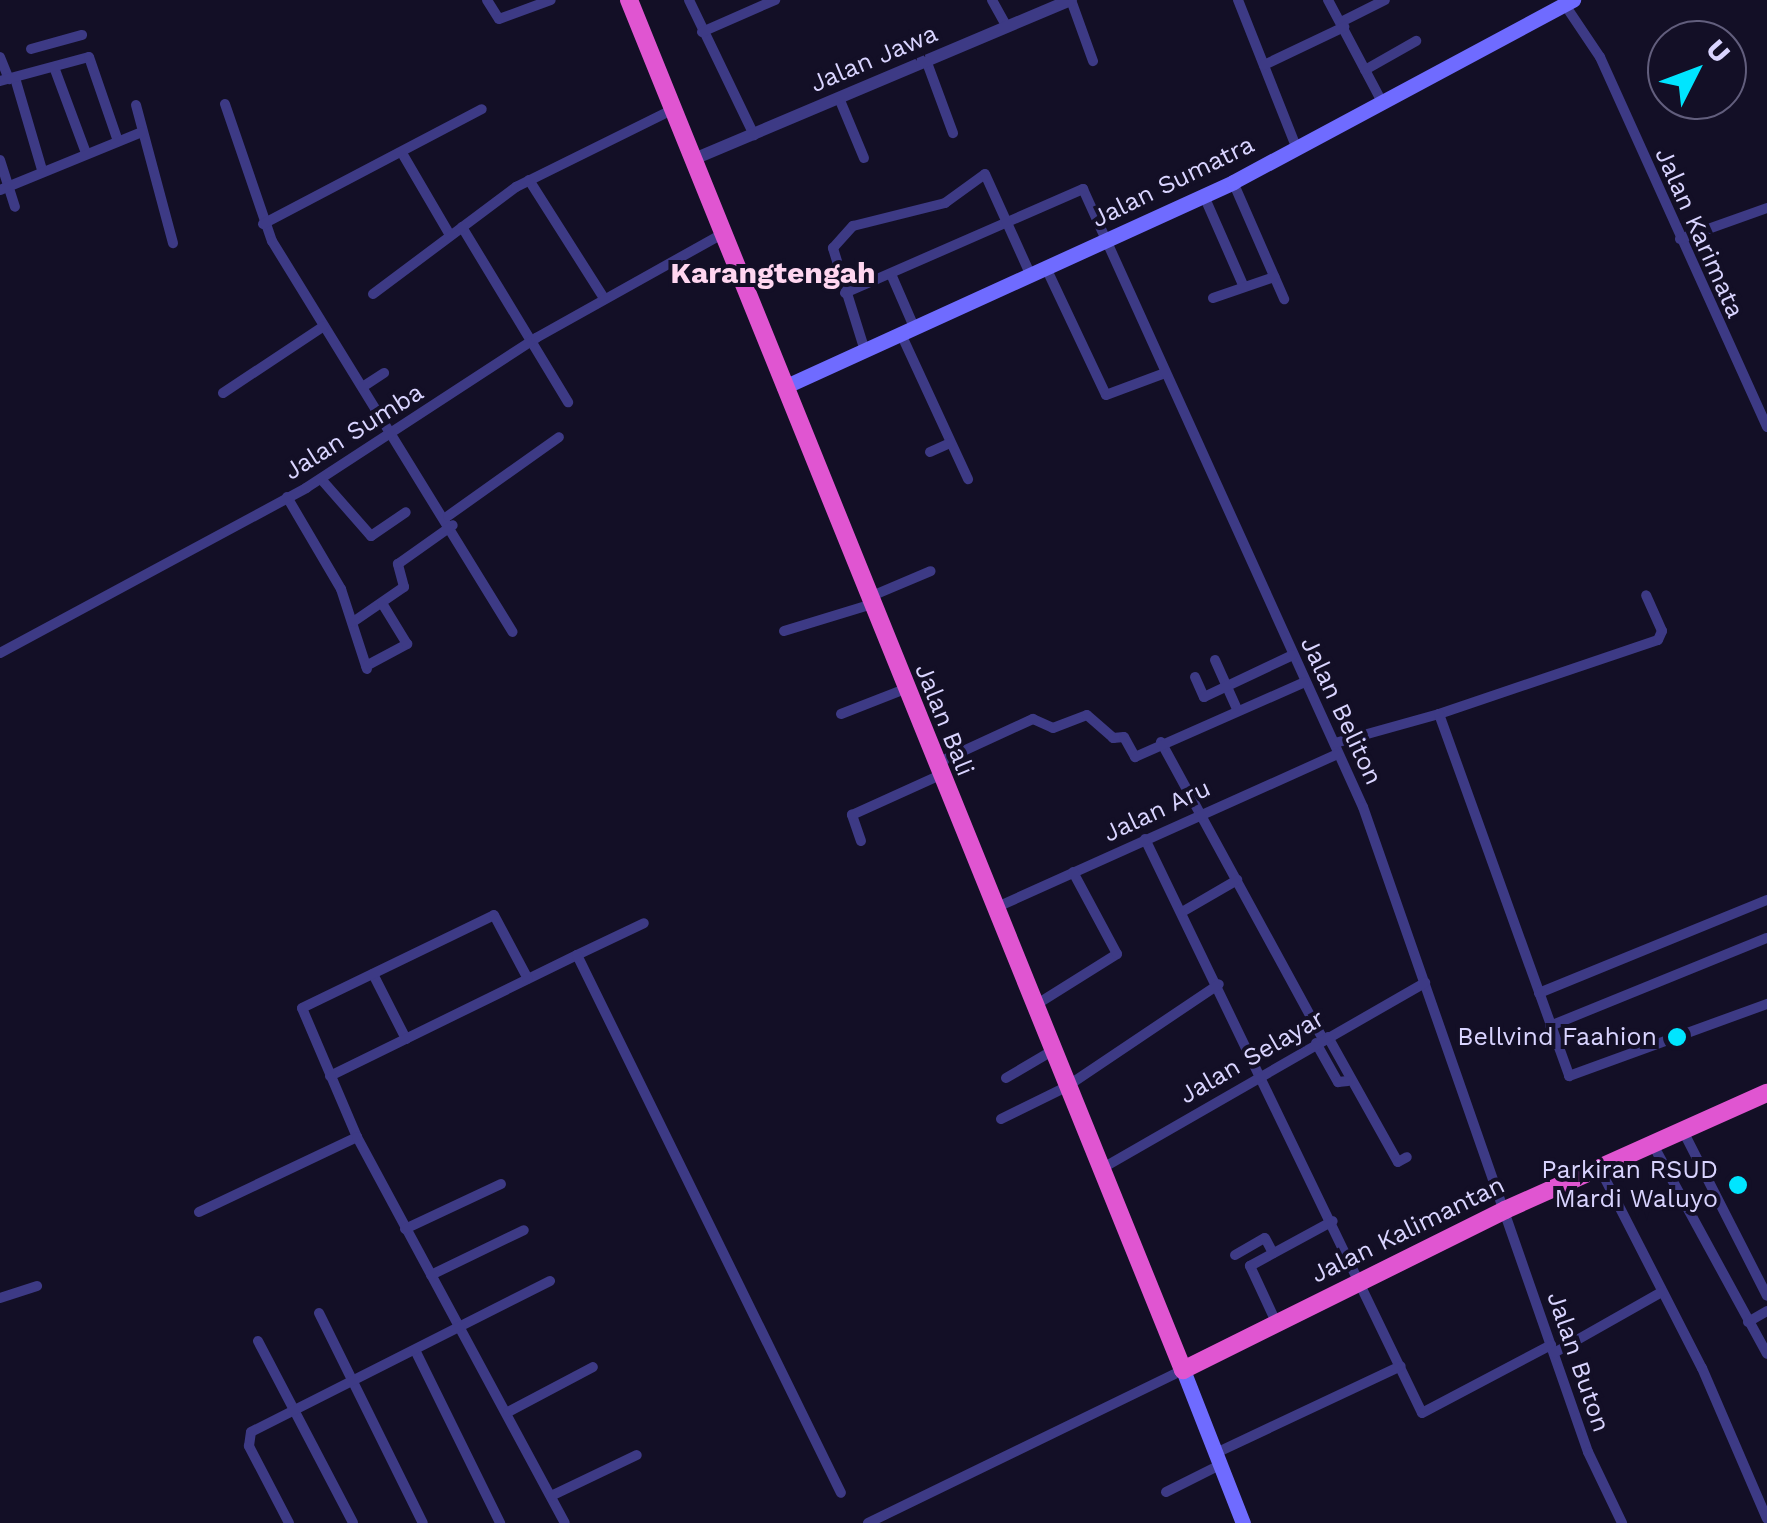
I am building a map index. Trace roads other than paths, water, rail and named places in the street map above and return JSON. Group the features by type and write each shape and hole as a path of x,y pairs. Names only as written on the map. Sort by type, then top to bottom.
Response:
{"highway":[{"name":"Jalan Bali","path":"628,0 867,601 1183,1370"},
{"name":"Jalan Kalimantan","path":"1183,1370 1505,1210 1767,1092"}],"main road":[{"name":"Jalan Sumatra","path":"784,387 1234,182 1383,105 1566,2"},
{"name":"Jalan Bali","path":"1183,1370 1243,1523"}],"street":[{"path":"486,0 499,19 548,1"},
{"path":"690,0 754,135"},
{"path":"702,32 775,0"},
{"path":"992,0 1007,28"},
{"path":"1071,0 1093,61"},
{"name":"Jalan Jawa","path":"694,159 1071,0"},
{"path":"1238,0 1297,149"},
{"path":"1328,0 1383,105"},
{"path":"1264,64 1384,0"},
{"name":"Jalan Karimata","path":"1566,2 1611,85 1767,427"},
{"path":"31,49 82,35"},
{"path":"58,41 58,66 86,152"},
{"path":"1365,70 1416,42"},
{"path":"0,58 42,170"},
{"path":"8,80 91,58 118,141"},
{"path":"926,60 953,133"},
{"path":"839,98 864,158"},
{"path":"225,104 264,224 324,326 450,520 513,632"},
{"path":"136,105 172,243"},
{"path":"264,224 482,109"},
{"path":"372,294 450,234 530,180 670,111"},
{"path":"4,188 142,132"},
{"path":"402,153 450,234"},
{"path":"0,160 4,188 15,207"},
{"path":"866,351 845,293 833,241 853,226 945,203 985,174 1106,395 1165,373"},
{"path":"530,180 604,298"},
{"path":"1234,182 1284,299"},
{"name":"Jalan Beliton","path":"1008,219 1079,187 1336,749 1425,983 1505,1210"},
{"path":"1204,196 1244,287"},
{"path":"1680,240 1767,208"},
{"path":"845,293 1008,219"},
{"path":"462,226 530,330 568,402"},
{"name":"Jalan Sumba","path":"0,653 321,479 394,432 530,330 604,298 717,226"},
{"path":"891,274 950,443 968,479"},
{"path":"1212,298 1274,277"},
{"path":"223,393 324,326"},
{"path":"364,386 384,373"},
{"path":"353,622 406,584 398,564 559,437"},
{"path":"930,452 950,443"},
{"path":"321,479 371,536 406,512"},
{"path":"287,498 353,622 367,668 407,644 382,602"},
{"path":"784,632 867,601 930,571"},
{"name":"Jalan Aru","path":"994,908 1336,749 1658,640 1662,631 1646,595"},
{"path":"1204,697 1292,655"},
{"path":"1215,660 1236,707"},
{"path":"1196,676 1210,710"},
{"path":"860,841 852,814 1040,717 1053,728 1094,717 1112,738 1124,738 1135,757 1161,742 1305,682"},
{"path":"841,714 905,689"},
{"path":"1439,714 1550,1026 1572,1076 1767,1004"},
{"path":"1161,742 1322,1040 1398,1162 1407,1157"},
{"path":"1145,839 1219,984 1423,1414 1662,1292"},
{"path":"1034,1006 1117,954 1073,872"},
{"path":"1182,912 1237,880"},
{"path":"1539,993 1767,900"},
{"path":"528,979 494,915 302,1008 357,1137 565,1523"},
{"path":"330,1076 644,923"},
{"path":"1550,1026 1767,938"},
{"path":"577,955 841,1493"},
{"path":"373,974 406,1040"},
{"name":"Jalan Selayar","path":"1100,1169 1425,983"},
{"path":"1001,1119 1026,1113 1219,984"},
{"path":"1322,1040 1338,1082 1348,1081"},
{"path":"1006,1078 1052,1051"},
{"path":"1682,1129 1767,1296"},
{"path":"199,1212 357,1137"},
{"path":"1652,1142 1767,1354"},
{"path":"1599,1167 1662,1292 1767,1519"},
{"path":"405,1229 501,1184"},
{"name":"Jalan Buton","path":"1505,1210 1553,1349 1622,1523"},
{"path":"1276,1322 1250,1266 1333,1220"},
{"path":"430,1275 524,1230"},
{"path":"1235,1256 1265,1238 1273,1254"},
{"path":"288,1523 247,1440 292,1408 550,1281"},
{"path":"0,1298 37,1286"},
{"path":"1748,1322 1767,1311"},
{"path":"319,1313 424,1523"},
{"path":"258,1341 353,1523"},
{"path":"414,1350 500,1523"},
{"path":"1166,1492 1217,1459 1400,1366"},
{"path":"508,1412 593,1367"},
{"path":"868,1523 1183,1370"},
{"path":"552,1496 637,1455"},
{"path":"1755,1491 1767,1484"}],"place":[{"name":"Bellvind Faahion","path":"1677,1037"},
{"name":"Parkiran RSUD Mardi Waluyo","path":"1738,1185"}],"district":[{"name":"Karangtengah","path":"773,273"}]}
